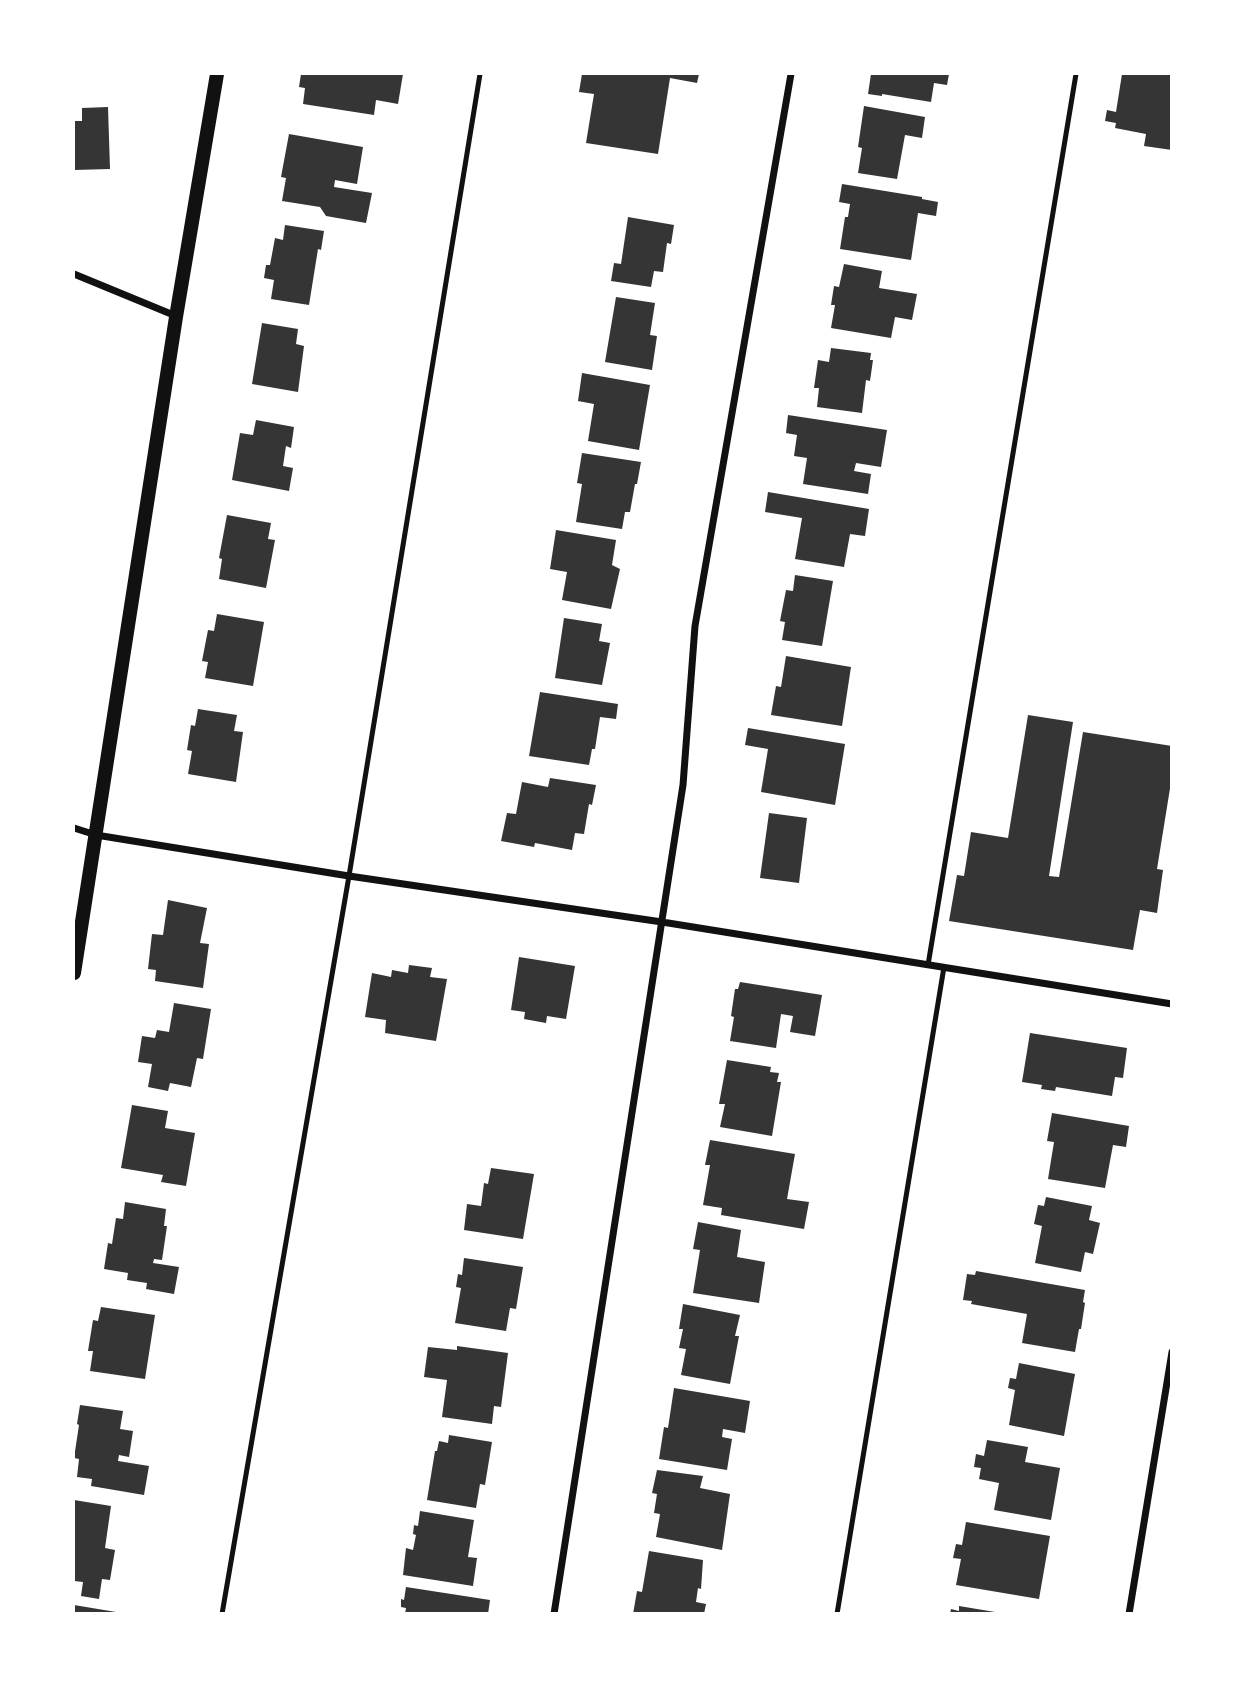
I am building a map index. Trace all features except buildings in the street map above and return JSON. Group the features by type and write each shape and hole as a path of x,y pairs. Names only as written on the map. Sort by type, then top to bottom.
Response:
{"main road":[{"path":"74,973 176,317 217,74"}],"street":[{"path":"554,1614 683,785 695,626 791,74"},
{"path":"74,274 176,317"},
{"path":"74,828 96,835 349,876 662,922 1171,1004"},
{"path":"1129,1614 1171,1352"}],"lane":[{"path":"222,1614 349,876 480,74"},
{"path":"928,965 1076,74"},
{"path":"837,1614 944,967"}]}
